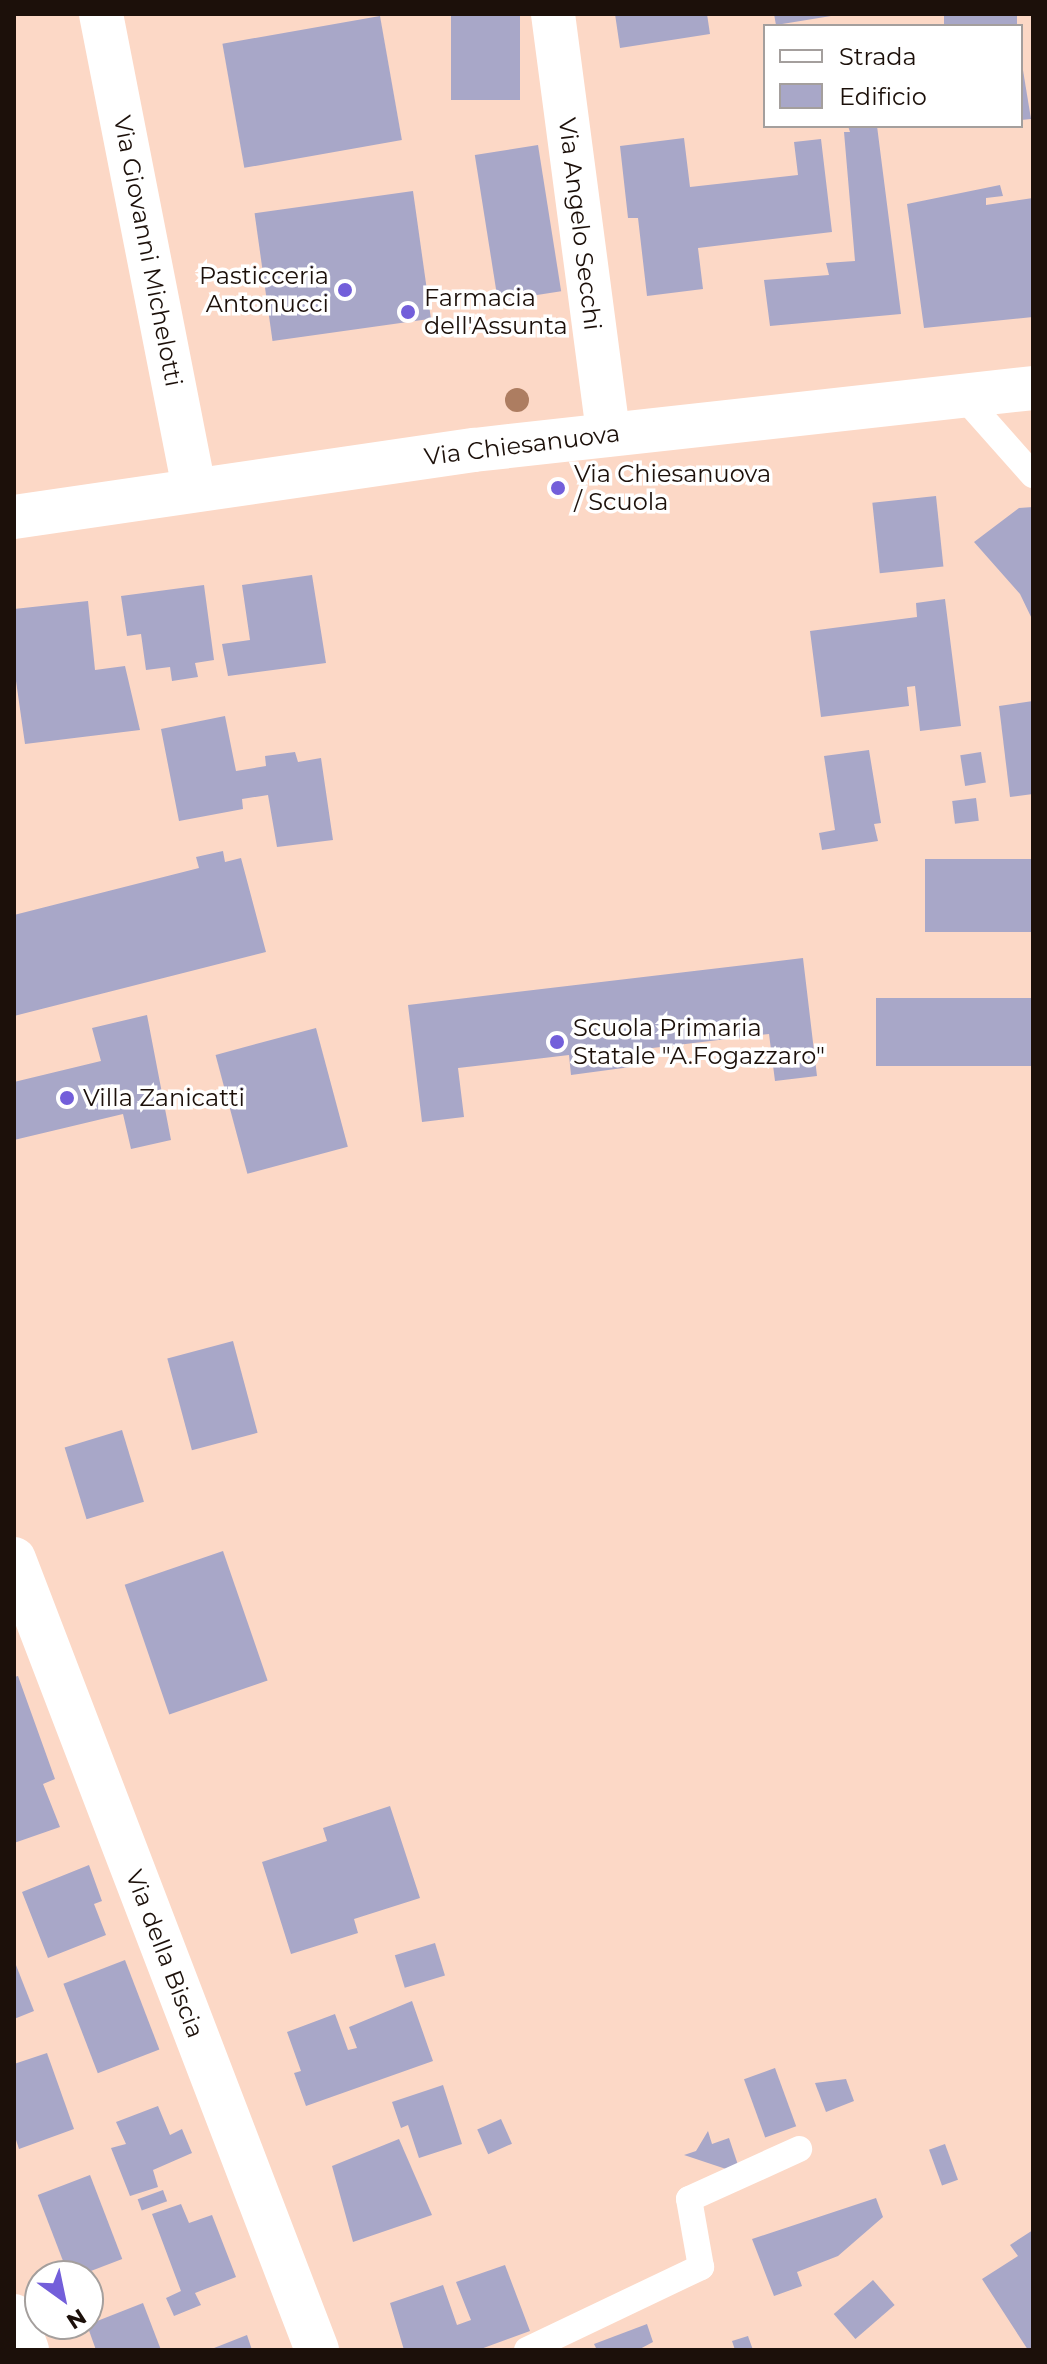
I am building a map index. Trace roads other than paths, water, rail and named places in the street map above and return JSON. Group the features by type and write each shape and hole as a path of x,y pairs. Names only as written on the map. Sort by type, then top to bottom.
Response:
{"street":[{"name":"Via Giovanni Michelotti","path":"101,14 194,489"},
{"name":"Via Angelo Secchi","path":"553,14 608,434"},
{"name":"Via Chiesanuova","path":"14,517 194,489 608,434 1033,388"},
{"name":"Via della Biscia","path":"14,1559 317,2350"},
{"path":"14,2316 27,2350"}],"lane":[{"path":"962,395 1033,475"},
{"path":"527,2350 701,2267 689,2199 799,2149"}],"place":[{"name":"Pasticceria Antonucci","path":"345,290"},
{"name":"Farmacia dell'Assunta","path":"408,312"},
{"name":"Via Chiesanuova / Scuola","path":"558,488"},
{"name":"Scuola Primaria Statale \"A.Fogazzaro\"","path":"557,1042"},
{"name":"Villa Zanicatti","path":"67,1098"}]}
